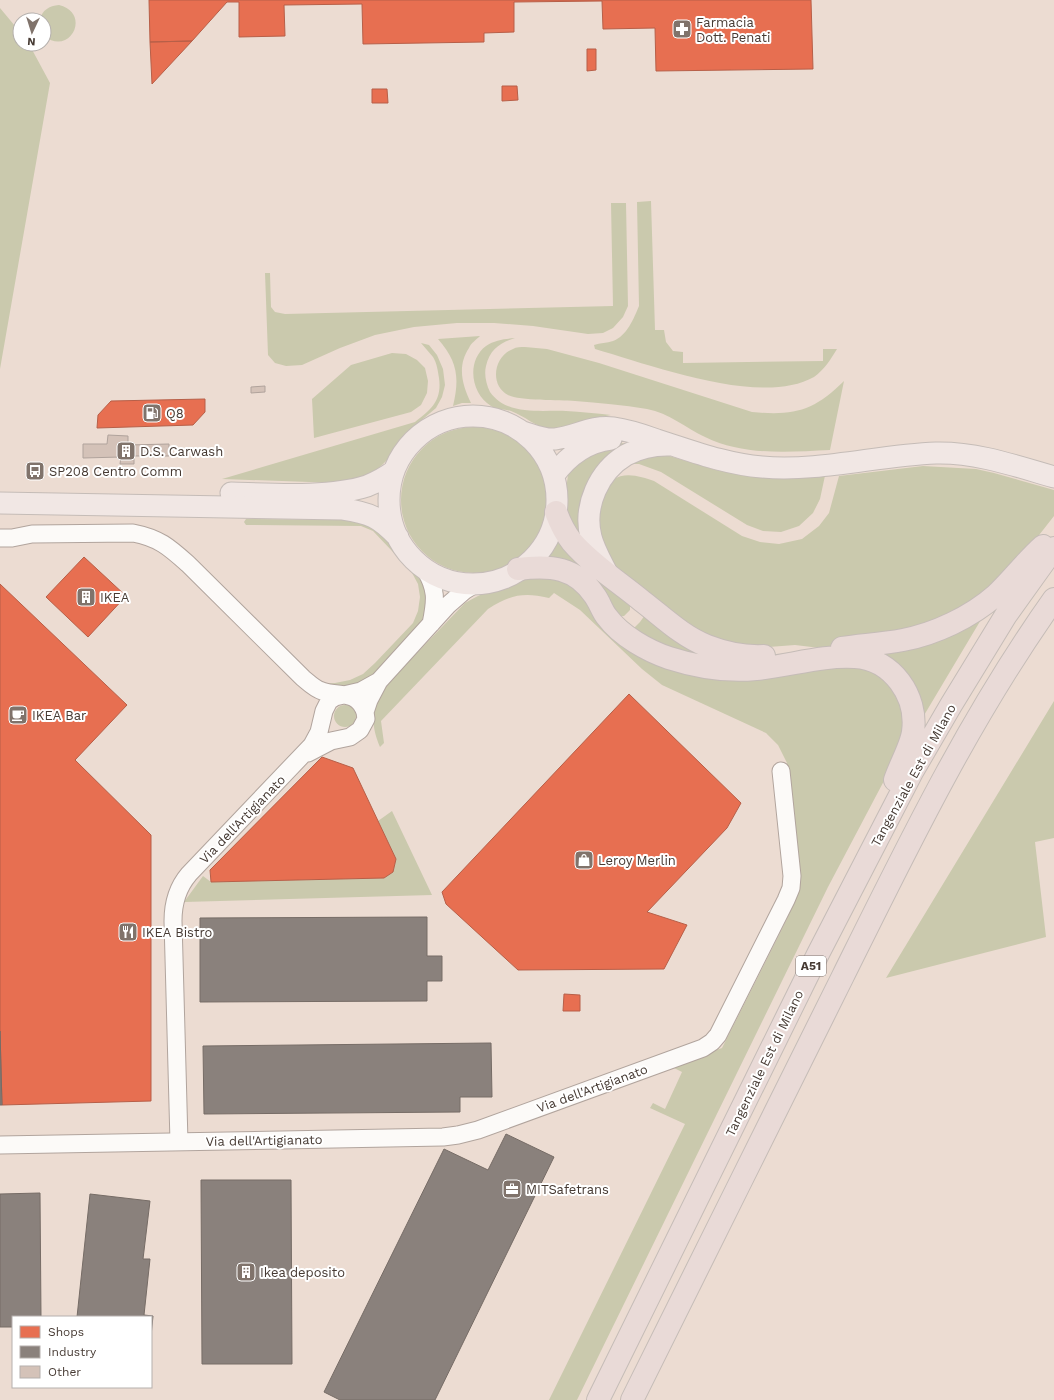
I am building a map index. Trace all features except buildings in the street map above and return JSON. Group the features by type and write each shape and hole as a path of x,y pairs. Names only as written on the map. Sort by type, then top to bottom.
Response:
{"highway":[{"path":"556,512 563,530 581,551 682,633 706,646 745,656 784,655 904,640 946,626 991,599 1022,566 1054,536"},
{"name":"Tangenziale Est di Milano","path":"598,1400 818,954 912,772 1006,615 1054,548"},
{"path":"518,569 540,567 556,568 570,572 582,580 588,587 596,597 606,616 618,629 651,651 687,663 711,669 755,670 830,658 855,657 866,659 887,669 901,684 910,699 914,714 913,733 865,863"},
{"name":"A51","path":"632,1400 925,813 993,694 1054,599"}],"main road":[{"path":"523,432 535,442 544,454 554,475 557,495 556,512 552,532 547,542 534,558 518,569 496,580 477,584 451,580 424,567 410,555 403,546 392,521 390,509 390,490 394,471 400,459 412,443 433,426 446,420 461,416 484,416 500,420 523,432 552,439 567,437 591,429 622,429 726,462 754,466 790,468 923,454 948,453 991,459 1054,477"},
{"path":"554,475 572,455 594,442 615,438 662,441"},
{"path":"607,573 597,555 591,536 589,519 591,504 596,489 610,468 628,454 662,441"},
{"path":"0,489 276,494 318,493 368,486 394,471"},
{"path":"0,503 333,509 364,513 381,520 399,538"},
{"path":"0,513 84,514 160,506"}],"street":[{"path":"0,538 12,538 32,534 133,533 147,536 159,541 168,546 188,564 303,678 319,690 346,695 358,700 362,704 366,719 360,730 350,737 343,737 337,736 328,729 325,725 317,698 303,678"},
{"path":"424,567 432,583 434,594 434,607 430,626"},
{"path":"365,712 371,694 379,681 452,601 477,584"},
{"path":"301,758 316,739 326,706 329,701 335,697 367,689 379,681"},
{"path":"301,758 321,745 343,737"},
{"name":"Via dell'Artigianato","path":"179,1142 173,921 177,892 189,874 301,758"},
{"name":"Via dell'Artigianato","path":"0,1145 458,1136 709,1045 718,1035 791,888 792,876 781,771"}],"green space":[{"path":"59,5 69,9 74,16 76,24 74,31 69,38 62,41 52,40 52,12 43,12 52,6"},
{"path":"0,8 12,22 12,52 33,52 50,83 0,369"},
{"path":"651,201 655,330 664,330 666,342 673,351 683,352 683,363 823,361 823,349 837,349 821,371 814,377 792,385 765,388 736,386 675,373 595,349 594,345 618,339 626,331 639,306 637,202"},
{"path":"611,203 626,203 628,306 623,317 613,328 603,333 588,334 533,326 494,323 457,323 414,327 375,335 340,348 302,365 286,366 275,363 268,355 265,273 270,273 271,307 275,312 285,314 613,306"},
{"path":"480,336 472,343 465,355 462,369 463,382 471,403 462,403 453,406 456,386 455,370 453,362 438,339"},
{"path":"515,338 505,342 493,351 485,369 487,386 497,400 505,405 525,410 566,411 611,415 594,418 561,429 550,429 535,424 511,411 493,407 484,401 475,386 474,368 476,360 480,352 489,344 500,340"},
{"path":"421,343 429,345 437,355 443,369 445,385 442,397 436,408 411,429 388,459 377,470 357,480 337,483 222,479 415,422 431,408 437,398 440,386 438,370 434,359"},
{"path":"525,347 547,349 599,363 752,412 780,413 802,409 823,399 844,381 830,450 782,452 751,450 720,443 705,437 663,414 647,409 575,401 521,398 508,395 498,385 496,371 498,364 507,353 516,348"},
{"path":"392,353 406,354 417,360 425,368 428,381 427,393 421,405 411,412 314,438 312,399 351,365"},
{"path":"467,427 481,427 502,432 515,439 526,448 535,459 542,472 546,486 546,514 542,528 535,541 526,552 515,561 502,568 481,573 467,573 446,568 433,561 422,552 413,541 406,528 401,507 401,493 406,472 413,459 422,448 433,439 446,432"},
{"path":"620,443 632,444 612,455 585,544 567,518 565,497 568,475 578,458"},
{"path":"663,454 716,470 749,475 826,471 820,499 813,513 799,526 781,532 763,531 747,525 661,472 639,464 622,464"},
{"path":"923,466 976,469 1054,490 1054,516 1014,567 972,606 888,638 820,648 795,645 755,648 733,646 693,629 618,570 599,545 600,495 613,480 618,477 628,475 654,481 742,536 760,542 779,544 802,539 819,526 829,513 839,476"},
{"path":"246,519 353,520 370,523 393,539 401,552 423,578 429,610 420,627 371,678 358,685 344,688 319,684 350,680 363,674 375,663 413,623 418,611 420,597 418,584 411,571 373,531 361,526 246,525 244,522"},
{"path":"557,540 630,604 630,610 624,616 616,617 541,560"},
{"path":"527,575 568,578 642,652 828,662 880,671 905,710 905,741 828,887 577,1400 549,1400 685,1124 650,1108 653,1103 665,1109 682,1072 672,1067 722,1048 797,897 799,880 787,763 778,745 766,733 662,685 642,669 580,610 554,593 549,598 532,595 517,596 488,609 381,721 384,743 380,747 374,728 373,715 378,696 388,683 465,603"},
{"path":"645,615 716,661 663,649 632,630"},
{"path":"982,618 923,717 874,652"},
{"path":"1054,701 1054,838 1035,842 1046,937 886,978"},
{"path":"345,705 349,706 355,712 355,720 349,726 345,727 341,726 335,720 334,716 335,712 341,706"},
{"path":"392,811 432,895 184,902 203,876 211,882 384,878 393,872 396,859 378,821"}],"place":[{"name":"Farmacia Dott. Penati","path":"682,29"},
{"name":"Q8","path":"152,413"},
{"name":"D.S. Carwash","path":"126,451"},
{"name":"SP208 Centro Comm","path":"35,471"},
{"name":"IKEA","path":"86,597"},
{"name":"IKEA Bar","path":"18,715"},
{"name":"Leroy Merlin","path":"584,860"},
{"name":"IKEA Bistro","path":"128,932"},
{"name":"MITSafetrans","path":"512,1189"},
{"name":"Ikea deposito","path":"246,1272"}]}
